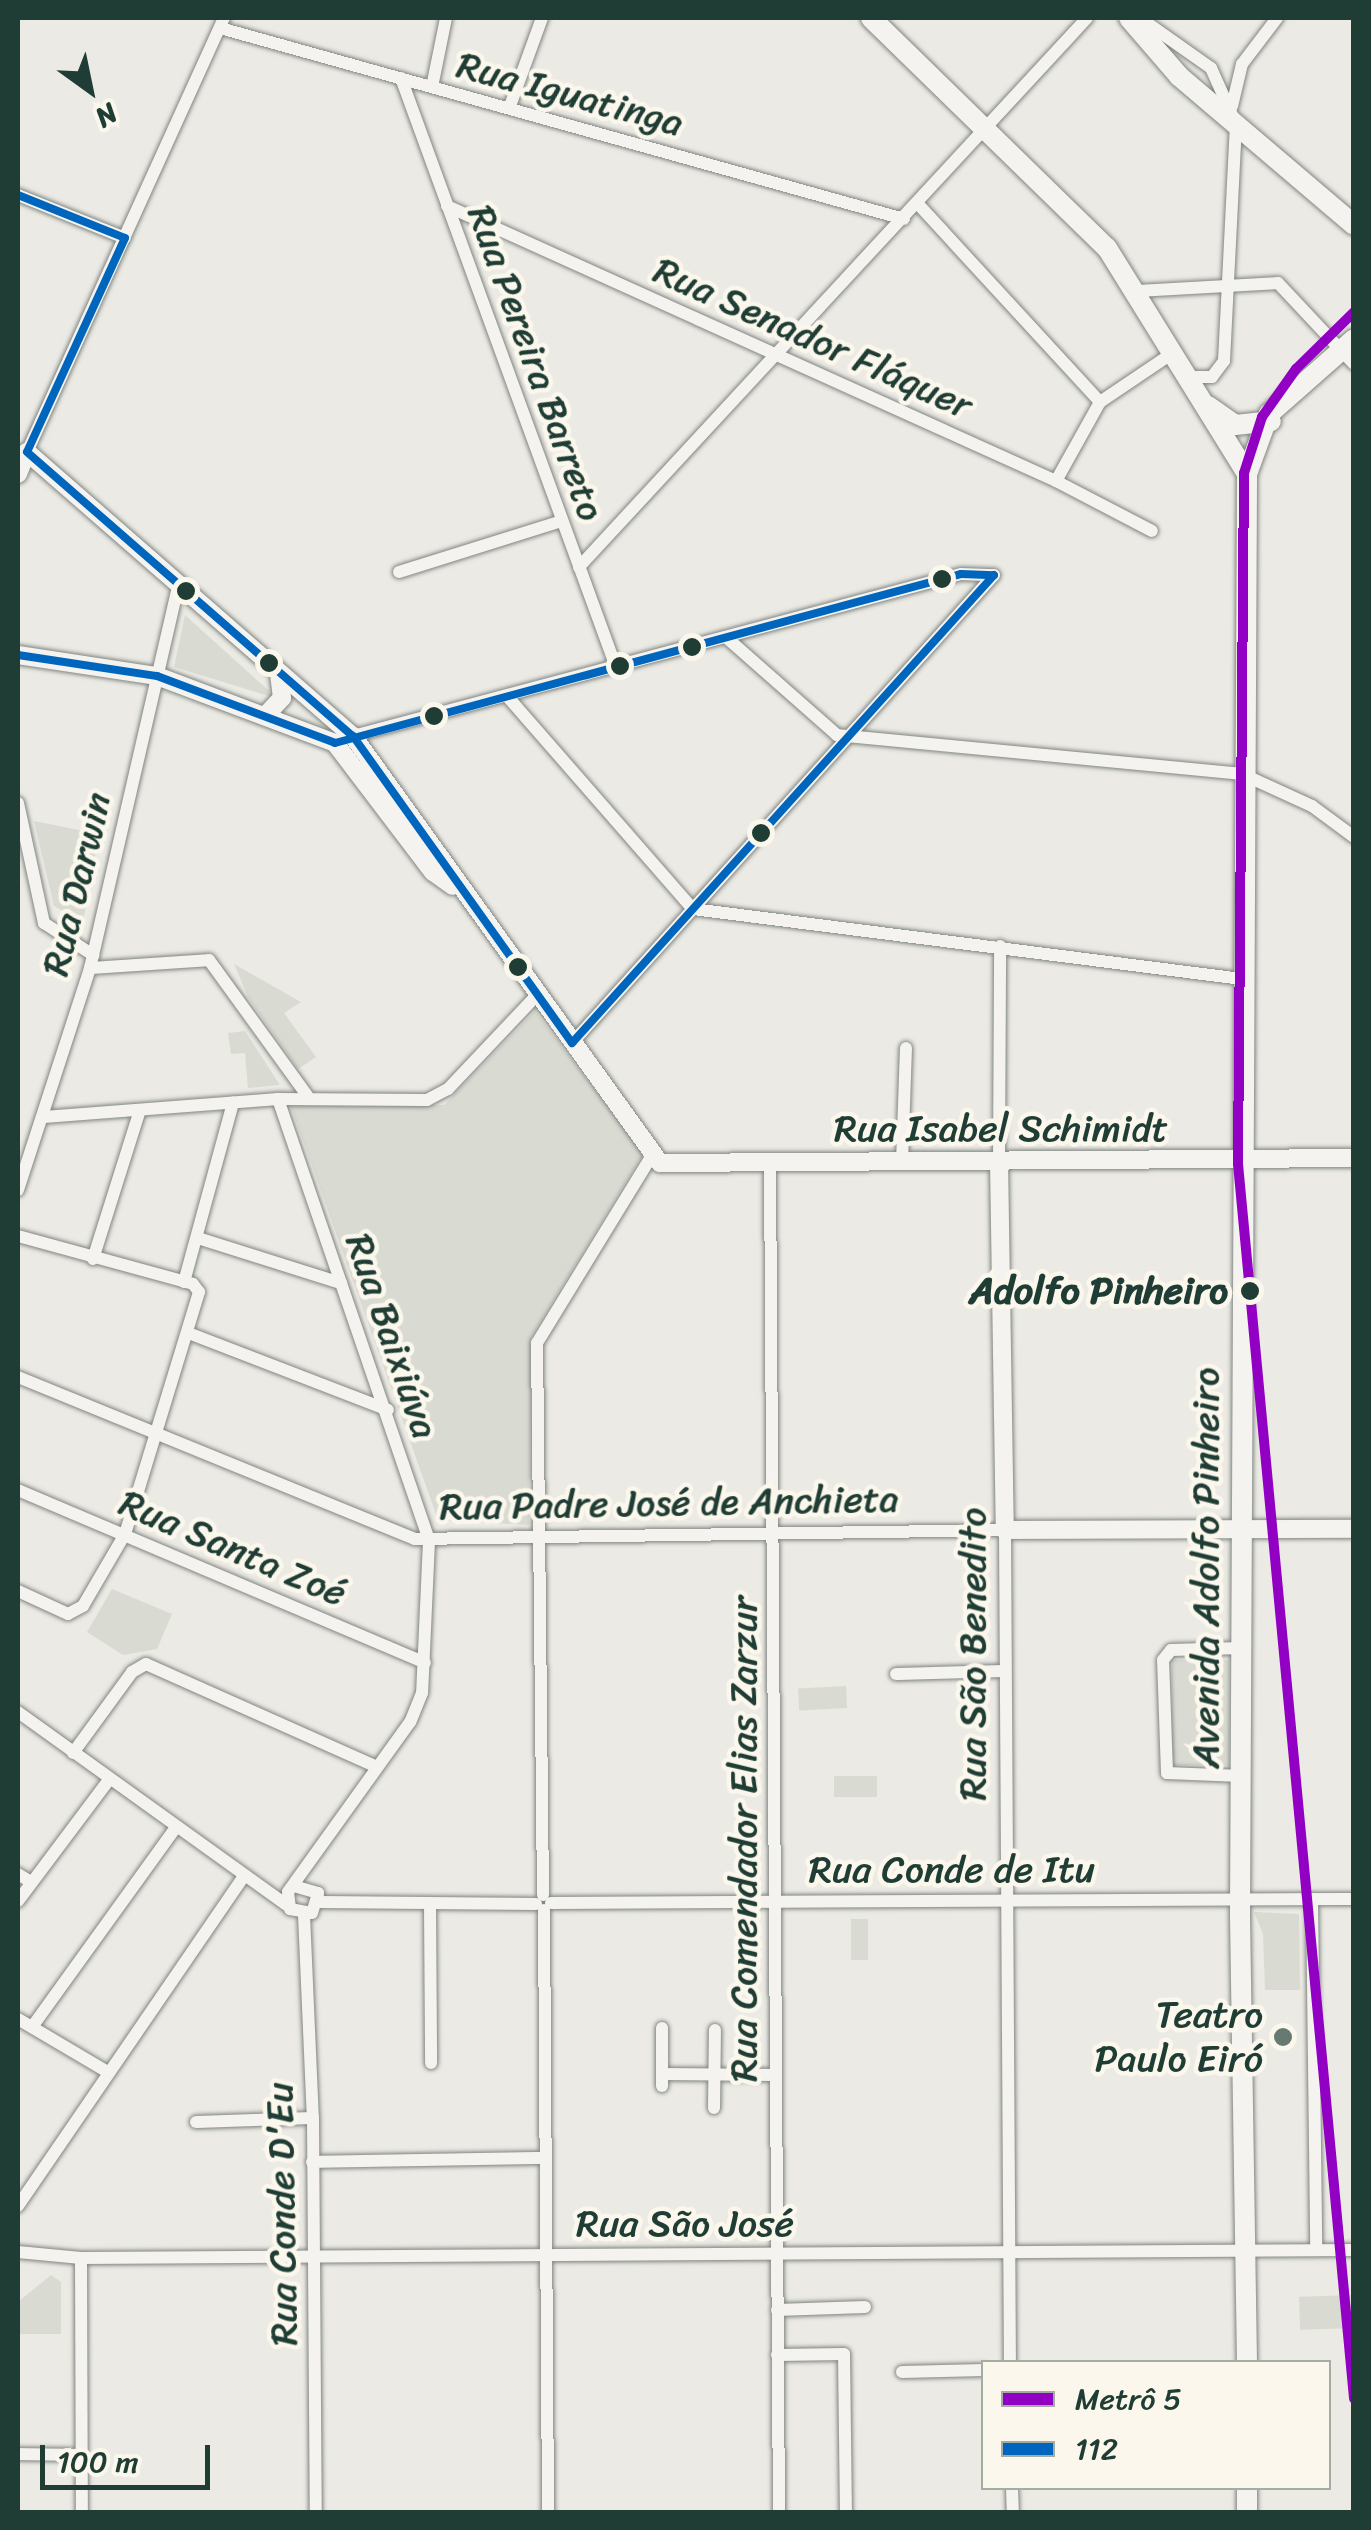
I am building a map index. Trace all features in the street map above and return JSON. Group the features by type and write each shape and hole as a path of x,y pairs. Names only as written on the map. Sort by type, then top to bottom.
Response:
{"main road":[{"path":"871,18 1107,248 1138,291 1247,474"},
{"path":"1129,18 1179,76 1234,116 1354,226"},
{"path":"1202,402 1228,422 1264,424 1350,353"},
{"name":"Avenida Adolfo Pinheiro","path":"1247,2360 1240,1899 1242,774 1247,474 1264,424"}],"street":[{"path":"432,88 446,18"},
{"path":"510,106 542,18"},
{"path":"579,567 1087,18"},
{"path":"1140,18 1212,68 1234,116"},
{"path":"1188,377 1205,378 1221,370 1234,116 1242,64 1277,18"},
{"path":"18,474 222,23"},
{"name":"Rua Iguatinga","path":"222,23 432,88 510,106 904,220"},
{"name":"Rua Pereira Barreto","path":"401,78 616,667"},
{"path":"18,194 125,238"},
{"path":"918,204 1100,402"},
{"name":"Rua Senador Fláquer","path":"447,206 1056,481 1152,531"},
{"path":"1138,291 1228,282 1278,283 1350,353"},
{"path":"1056,481 1100,402 1174,352"},
{"path":"27,452 279,674 344,740 652,1156 537,1343 548,2512"},
{"path":"399,572 562,521"},
{"path":"18,656 156,676 344,740 961,574 994,575 572,1043"},
{"name":"Rua Darwin","path":"18,1190 92,962 178,587"},
{"path":"728,639 828,729 852,736 1242,774 1312,806 1354,836"},
{"path":"267,714 282,698 279,674"},
{"path":"507,696 693,909 1242,979"},
{"path":"18,802 44,923 92,962 209,960 309,1098"},
{"name":"Rua São Benedito","path":"1000,946 1010,2360"},
{"path":"44,1117 278,1099 438,1096 536,996"},
{"path":"902,1162 906,1048"},
{"name":"Rua Baixiúva","path":"278,1099 388,1410 429,1541 422,1693 410,1722 312,1864"},
{"path":"184,1282 233,1103"},
{"path":"92,1259 140,1110"},
{"name":"Rua Isabel Schimidt","path":"652,1156 670,1166 1354,1158"},
{"name":"Rua Comendador Elias Zarzur","path":"770,1164 779,2512"},
{"path":"18,1236 184,1282 199,1292 191,1334 124,1534 83,1606 68,1614 18,1591"},
{"path":"198,1238 342,1283"},
{"path":"191,1334 388,1410"},
{"name":"Rua Padre José de Anchieta","path":"18,1377 159,1432 399,1535 429,1541 1005,1530 1354,1530"},
{"name":"Rua Santa Zoé","path":"18,1490 424,1663"},
{"path":"1241,1776 1167,1773 1163,1660 1171,1650 1242,1648"},
{"path":"73,1753 132,1672 146,1664 377,1767"},
{"path":"896,1674 1004,1671"},
{"path":"18,1712 242,1879 304,1915 316,1895 312,1864"},
{"path":"18,1901 109,1780"},
{"path":"32,2027 175,1829"},
{"path":"287,1905 292,1887 312,1864"},
{"path":"18,1874 31,1882"},
{"path":"18,2206 106,2071 242,1879"},
{"path":"266,1890 292,1887"},
{"name":"Rua Conde de Itu","path":"292,1887 316,1895 430,1905 1354,1898"},
{"path":"1312,1899 1316,2250"},
{"path":"430,1905 431,2063"},
{"name":"Rua Conde D'Eu","path":"304,1915 313,2118 316,2512"},
{"path":"18,2019 106,2071"},
{"path":"662,2028 662,2080 776,2075"},
{"path":"714,2108 715,2030"},
{"path":"196,2122 313,2118"},
{"path":"312,2162 544,2158"},
{"name":"Rua São José","path":"18,2252 81,2258 1354,2250"},
{"path":"81,2258 82,2512"},
{"path":"777,2310 864,2307"},
{"path":"778,2356 844,2354 846,2512"},
{"path":"902,2372 981,2370"},
{"path":"18,2454 80,2455"}],"shaded area":[{"path":"185,615 269,691 272,697 174,667"},
{"path":"34,821 99,834 83,922 54,906"},
{"path":"234,964 301,1002 284,1013 316,1057 298,1069 248,997"},
{"path":"535,1011 643,1154 531,1337 529,1525 438,1520 290,1104 444,1105"},
{"path":"245,1031 280,1085 248,1088 245,1053 231,1054 228,1033"},
{"path":"112,1589 172,1614 157,1649 123,1655 87,1632"},
{"path":"1172,1660 1229,1660 1229,1765 1172,1765"},
{"path":"846,1686 847,1708 799,1710 798,1689"},
{"path":"834,1776 877,1776 877,1797 834,1797"},
{"path":"1254,1912 1299,1914 1300,1990 1265,1990 1263,1934"},
{"path":"851,1919 868,1919 868,1960 851,1960"},
{"path":"51,2275 61,2282 61,2334 18,2334 18,2302"},
{"path":"1352,2295 1353,2328 1300,2330 1299,2297"}],"metro line":[{"name":"5","path":"1354,312 1296,369 1262,417 1244,473 1238,1164 1354,2399"}],"transit line":[{"name":"112","path":"18,195 125,238 27,452 353,736 572,1043 994,575"},
{"name":"112","path":"18,655 157,676 335,743 961,574 994,575"}],"place":[{"name":"Adolfo Pinheiro","path":"1250,1291"},
{"name":"Teatro Paulo Eiró","path":"1283,2037"}]}
